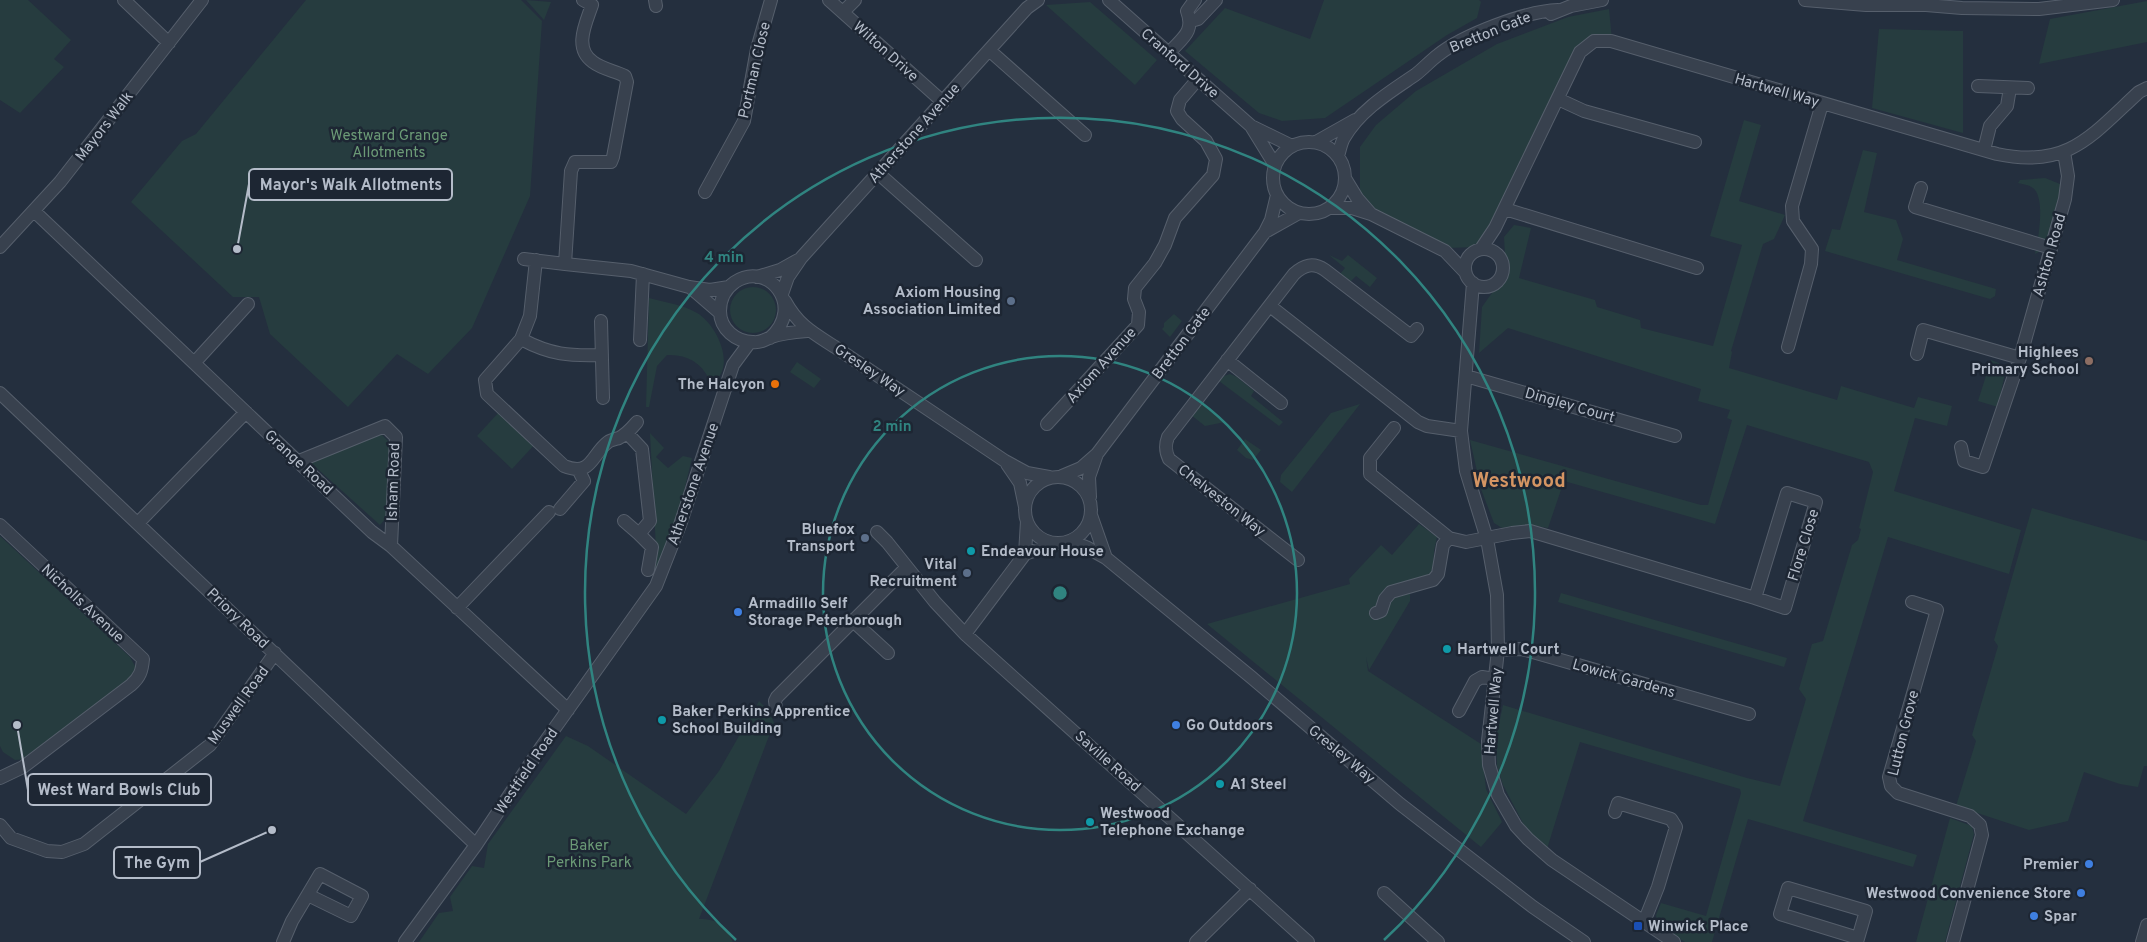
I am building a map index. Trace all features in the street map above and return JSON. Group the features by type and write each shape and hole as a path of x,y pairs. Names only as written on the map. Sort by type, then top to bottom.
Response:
{"street":[{"path":"124,0 169,43"},
{"name":"Mayors Walk","path":"0,247 60,182 202,0"},
{"name":"Portman Close","path":"705,192 744,121 757,49 771,0"},
{"name":"Wilton Drive","path":"829,0 942,102"},
{"path":"843,12 855,0"},
{"name":"Atherstone Avenue","path":"783,298 788,277 801,258 1029,4 1038,0"},
{"name":"Cranford Drive","path":"1109,0 1251,126 1292,146"},
{"path":"1169,53 1189,30 1191,21 1187,11 1195,0"},
{"path":"1191,21 1198,19 1216,0"},
{"name":"Bretton Gate","path":"1338,156 1344,137 1360,118 1378,100 1428,66 1437,55 1475,35 1543,11 1558,10 1602,0"},
{"path":"1805,0 1866,5 1932,3 1962,8 2039,9 2113,0"},
{"path":"565,264 571,171 575,162 611,162 614,157 627,82 625,76 593,62 584,52 581,41 590,2"},
{"name":"Hartwell Way","path":"1477,250 1495,228 1505,209 1580,52 1594,41 1610,41 1984,150 2026,159 2041,158 2064,152 2084,141 2139,92 2147,88"},
{"path":"989,50 1085,135"},
{"name":"Axiom Avenue","path":"1047,424 1138,325 1139,312 1134,299 1135,288 1155,263 1165,245 1175,218 1213,175 1216,158 1209,147 1177,110 1180,100 1198,79"},
{"path":"1978,86 2028,88"},
{"path":"1984,150 1990,126 2007,106 2010,88"},
{"path":"1558,99 1584,111 1695,142"},
{"path":"1788,347 1811,264 1812,249 1793,221 1792,206 1822,104"},
{"name":"Bretton Gate","path":"1316,142 1360,118"},
{"name":"Cranford Drive","path":"1251,126 1275,165"},
{"path":"1371,214 1352,191 1346,180 1343,165 1330,148 1316,142 1301,142 1292,146 1279,157 1275,165 1273,180 1277,196 1290,210 1310,214 1330,208 1352,208 1371,214 1445,251 1466,272 1473,284 1485,287 1492,286"},
{"name":"Ashton Road","path":"1962,447 1964,461 1983,467 2020,358 2065,199 2068,176 2064,152"},
{"path":"878,172 976,260"},
{"path":"1330,208 1342,194 1346,180"},
{"path":"1921,188 1915,207 2051,248"},
{"name":"Bretton Gate","path":"1056,477 1081,468 1097,454 1265,232 1271,220 1277,196"},
{"path":"1505,209 1698,268"},
{"name":"Grange Road","path":"34,211 372,532 391,546 568,710"},
{"name":"Bretton Gate","path":"1265,232 1299,213"},
{"path":"1495,228 1498,256"},
{"path":"1445,251 1487,249 1502,260 1503,271 1498,281 1472,309"},
{"path":"1466,272 1467,260 1477,250"},
{"name":"Atherstone Avenue","path":"756,277 780,270 801,258"},
{"path":"637,422 627,433 608,442 590,464 583,469 578,469 564,466 488,394 486,380 521,338 530,316 530,260 598,266 643,274 689,287 710,290 729,287"},
{"name":"Chelveston Way","path":"1298,560 1176,465 1165,452 1165,444 1172,432 1294,274 1311,264 1325,270 1411,336 1416,329"},
{"path":"640,340 643,274"},
{"path":"720,313 724,294 737,281 756,277 771,283 783,298 786,312 778,331 770,338"},
{"name":"Hartwell Way","path":"1473,284 1461,430 1466,471 1487,539 1498,595 1498,650 1488,741 1489,765 1498,795 1516,826 1552,860 1674,942"},
{"path":"689,287 720,313 727,331 735,338 750,342 808,331"},
{"name":"Gresley Way","path":"783,298 793,317 808,331 835,347 1005,461 1027,473 1056,477"},
{"path":"195,362 248,304"},
{"path":"1270,306 1418,422 1427,426 1461,430"},
{"path":"601,321 604,398"},
{"path":"1917,354 1923,330 2020,358"},
{"name":"Atherstone Avenue","path":"727,331 733,364"},
{"path":"521,338 551,352 602,355"},
{"name":"Atherstone Avenue","path":"646,600 656,586 667,561 733,364 750,342"},
{"path":"1228,360 1281,403"},
{"name":"Dingley Court","path":"1466,376 1675,436"},
{"name":"Priory Road","path":"0,393 476,845"},
{"path":"138,523 246,412"},
{"name":"Isham Road","path":"299,462 385,426 396,437 391,546"},
{"path":"1381,612 1385,599 1391,592 1433,580 1438,574 1443,546 1449,538 1370,474 1370,458 1394,428"},
{"path":"627,433 642,449 650,521 640,534"},
{"name":"Bretton Gate","path":"1090,500 1089,477 1097,454"},
{"name":"Gresley Way","path":"1005,461 1020,483 1025,507"},
{"path":"457,608 584,481 578,469"},
{"path":"966,634 1025,554 1027,521 1025,507 1032,488 1040,481 1056,477 1080,484 1090,500 1091,515 1106,558"},
{"name":"Flore Close","path":"1449,538 1466,542 1487,539 1512,532 1530,531 1785,608 1816,502 1787,493 1755,598"},
{"path":"1025,554 1057,543 1070,541 1080,535 1088,526 1091,515"},
{"path":"1027,521 1031,530 1038,537 1057,543"},
{"path":"624,522 640,534 652,547 648,570"},
{"name":"Nicholls Avenue","path":"0,525 143,659 142,672 138,679 24,767 0,778"},
{"name":"Saville Road","path":"877,532 935,602 966,634 1308,942"},
{"name":"Gresley Way","path":"1070,541 1106,558 1251,677 1400,804 1533,906 1584,942"},
{"path":"776,708 775,702 777,697 907,567"},
{"name":"Westfield Road","path":"405,942 476,845 646,600"},
{"name":"Lutton Grove","path":"1912,602 1937,610 1889,777 1891,786 1898,792 1970,816 1980,825 1982,835 1953,942"},
{"path":"852,620 888,653"},
{"name":"Lowick Gardens","path":"1498,650 1522,649 1749,714"},
{"name":"Muswell Road","path":"0,825 11,838 47,851 62,852 84,844 210,745 274,653"},
{"path":"1459,711 1475,681 1482,678 1495,679"},
{"path":"1615,812 1618,803 1671,819 1676,827 1658,887 1644,922"},
{"path":"1788,888 1866,911 1857,940 1780,914 1788,888"},
{"path":"1196,942 1250,889"},
{"path":"1384,892 1438,942"},
{"path":"283,942 292,921 308,894"},
{"path":"2142,942 2147,925"}],"green space":[{"path":"0,0 28,0 71,40 54,59 64,67 20,113 0,100"},
{"name":"Westward Grange Allotments","path":"306,0 521,0 542,21 530,196 472,328 428,374 397,354 348,407 270,334 259,297 233,297 131,202 182,141 196,134"},
{"path":"526,0 551,2 544,20"},
{"path":"1324,0 1479,0 1481,2 1477,18 1447,35 1325,118 1282,121 1259,113 1185,51 1225,8 1310,39"},
{"path":"2147,1 2147,42 2039,64 2050,19"},
{"path":"1090,2 1157,60 1135,85 1046,5"},
{"path":"1609,9 1612,40 1593,39 1502,205 1476,247 1446,248 1381,214 1360,197 1360,147 1376,125 1416,91 1497,44 1568,17"},
{"path":"1879,29 1963,31 1963,133 1872,108"},
{"path":"1744,120 1761,125 1739,201 1785,215 1774,239 1763,244 1731,351 1729,368 1837,400 1841,386 1914,408 1918,397 1952,406 1947,426 1915,418 1894,491 2021,530 2009,574 1888,537 1803,821 1917,855 1913,867 1748,819 1712,942 1685,942 1658,925 1656,915 1661,903 1706,916 1741,793 1740,789 1580,742 1547,849 1525,827 1503,785 1497,766 1496,737 1503,705 1747,778 1780,786 1806,699 1799,689 1812,644 1823,641 1852,545 1858,540 1861,529 1859,528 1873,472 1869,462 1747,425 1715,524 1564,481 1548,528 1529,525 1502,528 1494,523 1481,489 1470,440 1701,505 1708,505 1732,420 1727,418 1730,410 1698,401 1701,389 1508,328 1479,353 1482,307 1506,273 1504,237 1514,225 1531,228 1519,278 1595,300 1597,307 1640,320 1641,328 1713,346 1742,245 1710,236"},
{"path":"1863,150 1877,153 1864,212 1896,220 1903,239 1897,260 1996,289 1995,296 1990,299 1825,251 1832,229 1840,230"},
{"path":"2045,178 2060,184 2061,197 2044,249 2035,254 2040,220 2039,201 2037,193 2033,188 2018,183 2020,180"},
{"path":"1329,255 1342,261 1348,255 1377,278 1370,287 1356,276 1350,282 1340,274 1345,268"},
{"path":"758,287 770,293 775,301 775,319 770,327 762,332 748,333 736,327 731,319 730,305 736,293 744,288"},
{"path":"649,298 686,308 704,318 721,344 724,364 716,380 709,379 702,368 692,360 680,356 667,355 657,366 649,407 646,407"},
{"path":"1174,314 1182,321 1170,337 1162,329 1164,323"},
{"path":"1991,360 1999,363 2005,373 1998,407 1978,401"},
{"path":"797,362 821,379 814,388 790,372"},
{"path":"1230,374 1237,377 1254,391 1251,396 1283,422 1279,426 1219,381 1224,376"},
{"path":"1200,403 1225,422 1205,426 1191,415"},
{"path":"1360,404 1292,492 1280,482 1281,475 1331,413"},
{"path":"500,411 536,443 512,469 477,436"},
{"path":"650,433 664,448 656,457 668,468 683,456 692,458 677,520 653,581 656,549"},
{"path":"381,434 390,443 386,518 380,525 311,463"},
{"path":"1245,439 1261,450 1253,460 1246,458 1237,450"},
{"path":"2032,508 2147,541 2147,766 2144,766 2138,787 2120,784 2084,772 2068,821 2029,830 1956,806 1976,741 1972,735 1998,646 1994,640"},
{"path":"1419,524 1437,537 1433,573 1410,581 1410,601 1369,670 1366,657 1368,671 1481,744 1486,789 1502,822 1481,847 1207,624 1350,584 1349,579 1381,545 1392,555"},
{"path":"0,536 130,657 136,668 129,679 26,759 15,760 3,752 0,746"},
{"path":"1561,593 1787,658 1784,667 1558,602"},
{"name":"Baker Perkins Park","path":"759,701 770,712 774,723 699,919 711,920 720,924 727,931 733,942 419,942 439,913 453,911 450,897 472,866 484,868 488,844 566,736 588,746 686,814 719,771"},
{"path":"1950,818 1972,826 1974,834 1945,942 1916,942"}],"place":[{"name":"Mayor's Walk Allotments","path":"237,249"},
{"name":"Axiom Housing Association Limited","path":"1011,301"},
{"name":"Highlees Primary School","path":"2089,361"},
{"name":"The Halcyon","path":"775,384"},
{"name":"Bluefox Transport","path":"865,538"},
{"name":"Endeavour House","path":"971,551"},
{"name":"Vital Recruitment","path":"967,573"},
{"name":"Armadillo Self Storage Peterborough","path":"738,612"},
{"name":"Hartwell Court","path":"1447,649"},
{"name":"Baker Perkins Apprentice School Building","path":"662,720"},
{"name":"West Ward Bowls Club","path":"17,725"},
{"name":"Go Outdoors","path":"1176,725"},
{"name":"A1 Steel","path":"1220,784"},
{"name":"Westwood Telephone Exchange","path":"1090,822"},
{"name":"The Gym","path":"272,830"},
{"name":"Premier","path":"2089,864"},
{"name":"Westwood Convenience Store","path":"2081,893"},
{"name":"Spar","path":"2034,916"},
{"name":"Winwick Place","path":"1638,926"}],"district":[{"name":"Westwood","path":"1519,480"}]}
